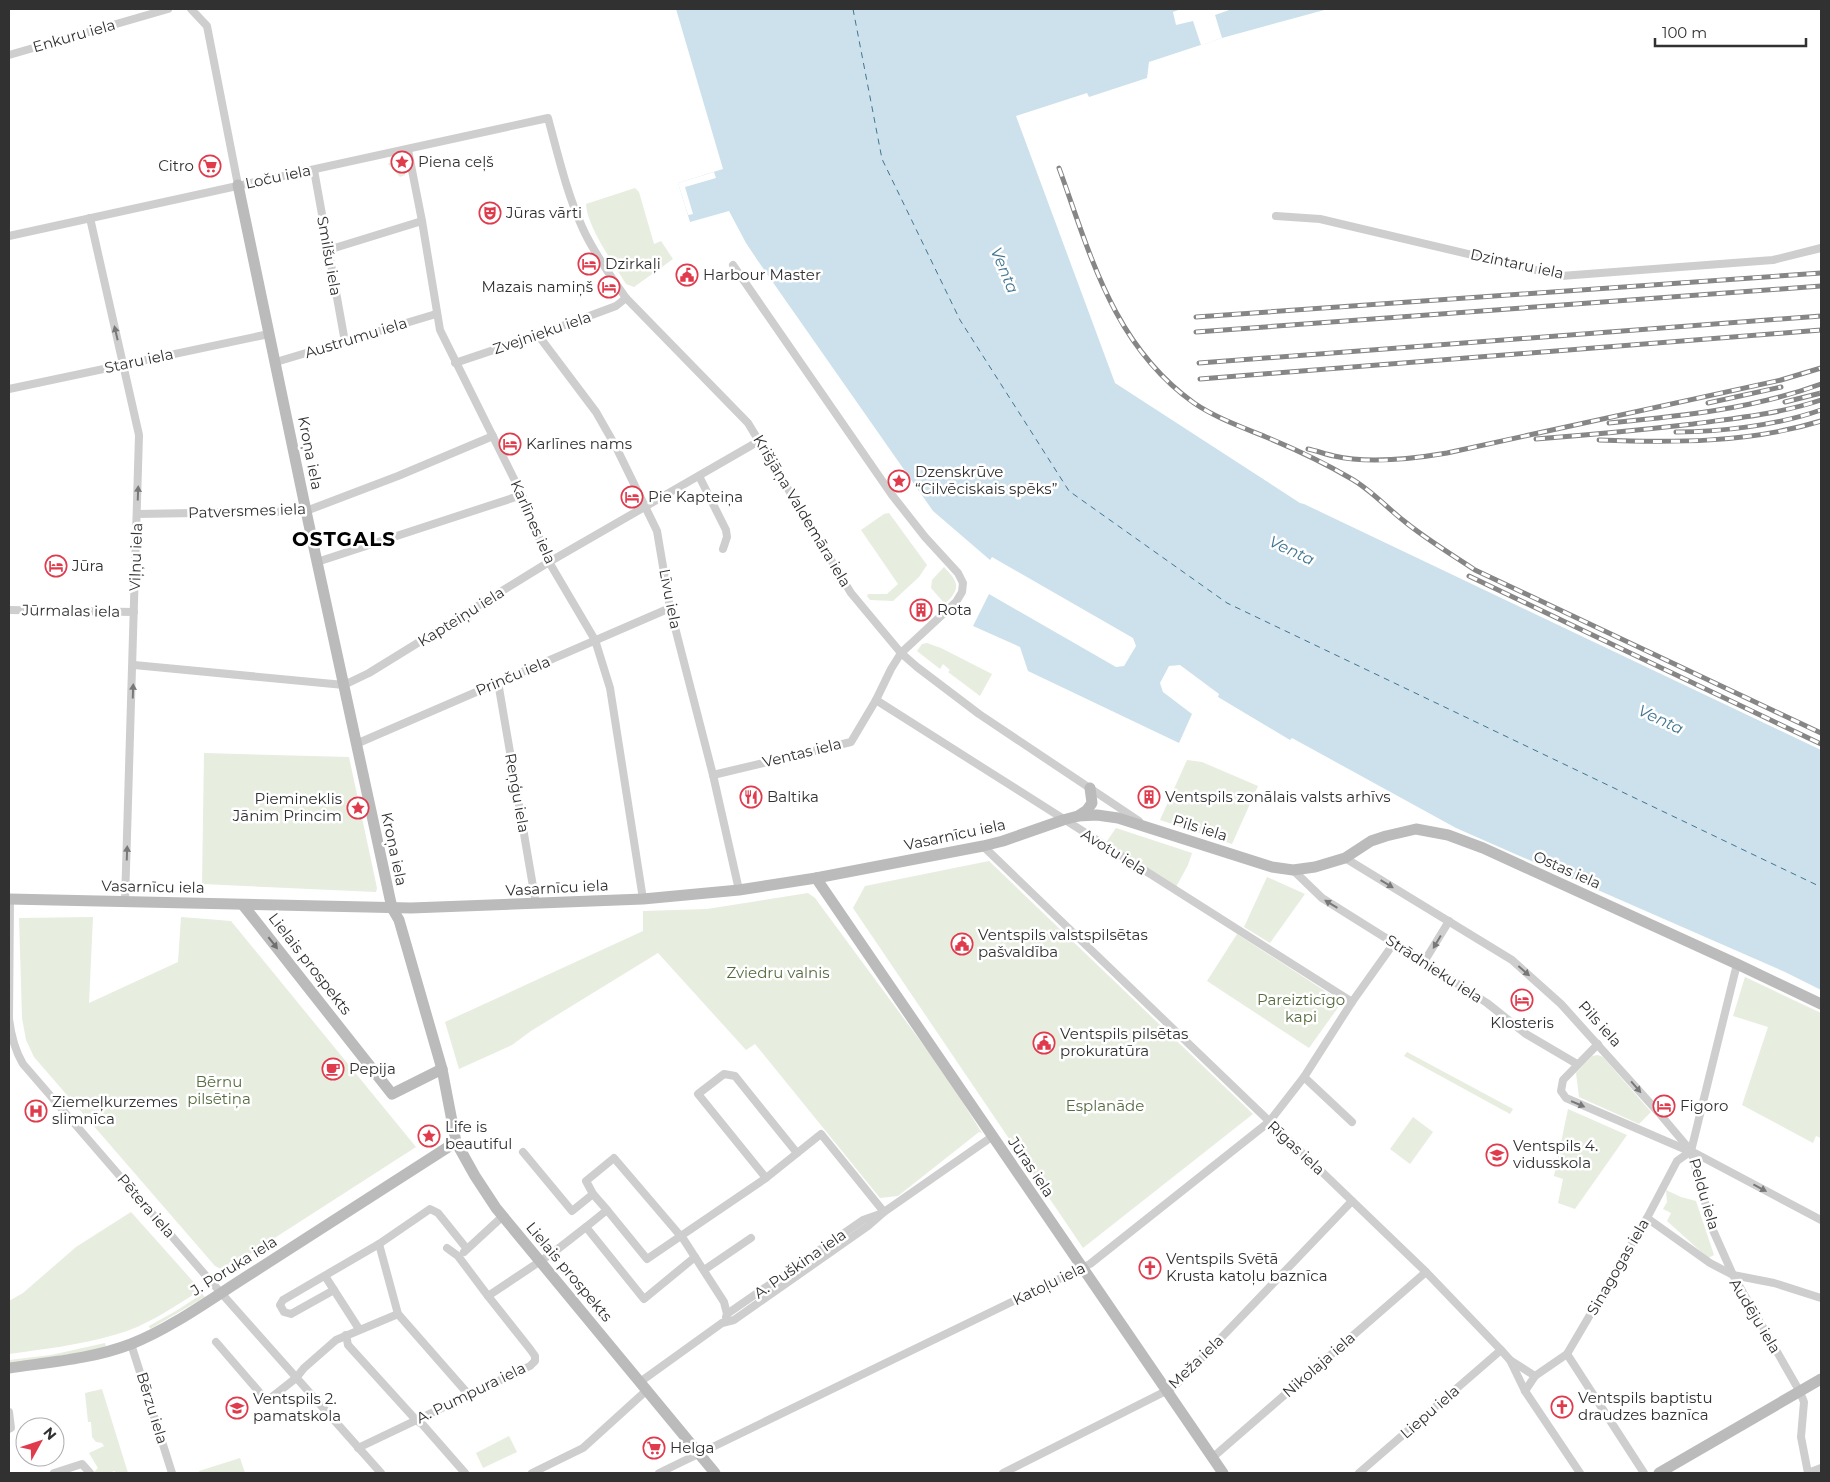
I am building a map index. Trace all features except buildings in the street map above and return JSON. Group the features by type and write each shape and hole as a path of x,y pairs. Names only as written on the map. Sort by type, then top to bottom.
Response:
{"street":[{"name":"Enkuru iela","path":"9,55 168,9"},
{"name":"Kroņa iela","path":"191,9 208,26 269,334 392,908"},
{"name":"Loču iela","path":"9,236 548,118"},
{"name":"Krišjāņa Valdemāra iela","path":"548,118 569,191 582,226 626,298 742,416 851,593 901,653 979,714 1148,828"},
{"name":"Karlīnes iela","path":"408,150 440,330 522,494 549,562 595,640 610,688 643,899"},
{"name":"Smilšu iela","path":"314,170 345,342"},
{"name":"Dzintaru iela","path":"1276,216 1320,219 1561,276 1773,260 1821,248"},
{"name":"Viļņu iela","path":"90,218 140,435 125,902"},
{"path":"328,250 422,222"},
{"name":"Ventas iela","path":"713,775 850,742 876,700 901,653 956,602 962,592 963,583 958,573 925,537 892,495 733,265"},
{"name":"Zvejnieku iela","path":"456,363 616,306 626,298"},
{"name":"Austrumu iela","path":"276,362 436,314"},
{"name":"Staru iela","path":"9,389 269,334"},
{"name":"Līvu iela","path":"538,335 596,412 616,447 657,531 670,608 713,775 739,890"},
{"name":"Patversmes iela","path":"137,514 306,511 398,476 493,436"},
{"name":"Kapteiņu iela","path":"344,685 369,673 549,562 759,441"},
{"path":"699,476 726,530 727,538 723,549"},
{"path":"317,562 522,494"},
{"name":"Prinču iela","path":"356,744 670,608"},
{"name":"Jūrmalas iela","path":"9,610 134,612"},
{"path":"134,665 344,685"},
{"name":"Reņģu iela","path":"498,682 536,904"},
{"name":"Avotu iela","path":"876,700 1352,1002"},
{"path":"1078,816 1087,810 1092,803 1090,788"},
{"name":"Vasarnīcu iela","path":"10,899 392,908 643,899 739,890 816,878 983,846 1004,841 1063,820 1078,816 1097,815"},
{"name":"Pils iela","path":"1097,815 1118,818 1272,868 1293,870"},
{"name":"Ostas iela","path":"1293,870 1315,867 1345,858 1371,841 1416,829 1448,835 1492,852 1821,1004"},
{"name":"Rīgas iela","path":"983,846 1426,1272 1501,1350 1510,1360 1524,1391 1580,1473"},
{"name":"Pils iela","path":"1345,858 1512,960 1561,1004 1691,1151 1821,1220"},
{"name":"Strādnieku iela","path":"1293,870 1322,898 1394,942 1487,1003 1526,1034 1577,1064"},
{"name":"Jūras iela","path":"816,878 1223,1473"},
{"name":"Pētera iela","path":"10,899 9,1019 10,1034 16,1051 29,1071 381,1473"},
{"name":"Lielais prospekts","path":"243,904 392,1094 442,1069"},
{"name":"Lielais prospekts","path":"392,908 399,920 442,1069 456,1142 475,1176 503,1216 540,1262 715,1473"},
{"path":"1424,962 1449,921"},
{"name":"Katoļu iela","path":"659,1473 1082,1269 1269,1122 1304,1077 1352,1002 1394,942"},
{"name":"Peldu iela","path":"1733,1275 1712,1228 1691,1151 1737,964"},
{"path":"1598,1044 1563,1080 1561,1091 1566,1098 1691,1151"},
{"path":"766,1178 698,1094 724,1074 736,1076 797,1153"},
{"path":"1304,1077 1352,1122"},
{"path":"727,1314 724,1302 681,1236 614,1158 586,1182 593,1194 647,1259 681,1236 766,1178 821,1134 884,1212"},
{"name":"A. Puškina iela","path":"722,1323 734,1320 993,1136"},
{"name":"J. Poruka iela","path":"9,1368 75,1358 131,1344 152,1334 456,1142"},
{"name":"Sinagogas iela","path":"1524,1391 1535,1376 1567,1354 1647,1218 1677,1160 1691,1151"},
{"path":"522,1152 572,1211 593,1194"},
{"name":"Meža iela","path":"1003,1473 1174,1387 1352,1202"},
{"path":"334,1290 291,1314 284,1312 280,1305 283,1300 379,1244 430,1209 438,1213 468,1249"},
{"path":"447,1248 458,1256 488,1296 540,1262 606,1210"},
{"name":"A. Puškina iela","path":"532,1473 583,1448 644,1386 722,1323 727,1314 863,1220 884,1212"},
{"path":"458,1256 503,1216"},
{"name":"Audēju iela","path":"1647,1218 1710,1263 1733,1275 1800,1392"},
{"path":"586,1227 644,1299 695,1257"},
{"path":"704,1270 751,1238"},
{"path":"379,1244 398,1314 469,1395"},
{"name":"Nikolaja iela","path":"1212,1458 1426,1272"},
{"path":"1733,1275 1774,1282 1821,1298"},
{"path":"325,1276 359,1330"},
{"name":"A. Pumpura iela","path":"358,1448 535,1362 535,1356 488,1296"},
{"path":"216,1342 267,1401 296,1378 304,1368 335,1340 398,1314"},
{"path":"346,1335 348,1345 465,1473"},
{"name":"Bērzu iela","path":"131,1344 172,1473"},
{"name":"Liepu iela","path":"1359,1473 1501,1350"},
{"path":"1567,1354 1644,1473"},
{"path":"1510,1360 1535,1376"},
{"path":"1659,1473 1821,1379"},
{"path":"1800,1392 1804,1402 1801,1437 1808,1473 1821,1468"},
{"path":"9,1412 11,1428 9,1428"},
{"path":"54,1473 68,1471 82,1464 90,1473"}],"green space":[{"path":"402,160 405,175 400,177 388,164"},
{"path":"635,188 639,192 654,244 661,241 673,259 634,287 626,284 602,245 591,223 586,204"},
{"path":"889,513 927,565 919,577 893,601 870,600 867,596 868,594 887,594 898,584 861,530 884,514"},
{"path":"944,567 953,577 956,585 954,594 945,604 931,588 932,580"},
{"path":"927,643 941,648 992,674 980,696 948,672 950,670 943,664 940,669 917,651 922,644"},
{"path":"204,753 349,757 377,888 376,892 202,884"},
{"path":"1187,760 1202,762 1258,786 1232,844 1160,820"},
{"path":"1116,828 1192,853 1176,887 1105,844"},
{"name":"Esplanāde","path":"989,861 1253,1114 1083,1248 853,908 865,886"},
{"path":"1267,877 1305,894 1270,943 1244,927"},
{"name":"Zviedru valnis","path":"808,893 815,898 947,1077 982,1133 979,1132 898,1196 880,1198 755,1044 746,1050 658,953 531,1031 512,1045 459,1069 445,1022 643,931 643,911 707,909"},
{"name":"Bērnu pilsētiņa","path":"93,917 89,1003 178,962 181,917 231,921 416,1147 228,1268 221,1269 215,1266 34,1057 26,1040 22,1018 19,918"},
{"name":"Pareizticīgo kapi","path":"1237,934 1342,1002 1309,1048 1207,981"},
{"path":"1745,977 1821,1013 1821,1138 1816,1136 1813,1143 1742,1105 1768,1027 1733,1016"},
{"path":"1407,1052 1513,1109 1510,1114 1404,1056"},
{"path":"1598,1055 1603,1057 1651,1112 1639,1124 1579,1097 1576,1073 1592,1056"},
{"path":"1568,1109 1627,1135 1575,1209 1558,1203 1563,1179 1554,1176"},
{"path":"1413,1117 1433,1132 1410,1164 1390,1149"},
{"path":"1666,1190 1696,1201 1714,1255 1708,1258 1667,1221 1671,1213 1663,1209 1667,1202"},
{"path":"131,1212 198,1287 199,1291 158,1316 125,1332 75,1344 9,1354 9,1301 23,1293 76,1247"},
{"path":"202,1294 205,1297 150,1329 149,1326"},
{"path":"105,1343 106,1346 90,1351 13,1363 9,1362 9,1360 51,1355"},
{"path":"102,1389 128,1473 115,1473 115,1471 93,1473 98,1468 89,1453 104,1446 102,1443 96,1442 92,1437 91,1422 88,1422 85,1393"},
{"path":"509,1436 517,1452 483,1468 476,1453"},
{"path":"240,1458 245,1473 200,1473 199,1471"}],"water":[{"name":"Venta","path":"676,9 1328,9 1222,38 1149,62 1147,78 1089,97 1087,93 1016,116 1115,383 1300,503 1821,750 1821,990 1785,972 1456,828 1292,738 1290,740 1218,697 1219,694 1180,665 1169,666 1160,683 1163,692 1192,714 1179,743 1028,671 1020,647 973,626 989,594 1116,667 1124,666 1136,646 1133,638 992,557 990,560 933,511 758,261 729,211 690,222 678,183 723,169"}],"pier":[{"path":"1181,9 1232,9 1215,15 1222,38 1201,45 1193,21 1176,25 1173,12"},
{"path":"714,172 716,178 685,187 693,214 688,215 678,183"}],"ferry route":[{"path":"853,9 882,159 960,320 1069,491 1227,603 1821,887"}],"railway":[{"path":"1059,168 1094,266 1124,326 1143,354 1166,380 1194,403 1220,418 1309,456 1350,478 1364,487 1421,534 1475,570 1821,733"},
{"path":"1196,317 1821,273"},
{"path":"1196,332 1821,286"},
{"path":"1199,363 1821,316"},
{"path":"1200,379 1821,330"},
{"path":"1308,449 1334,456 1362,460 1405,459 1447,453 1781,380 1821,368"},
{"path":"1609,423 1716,410 1769,400 1821,384"},
{"path":"1708,403 1781,387"},
{"path":"1785,402 1821,393"},
{"path":"1536,439 1725,420 1773,412 1821,400"},
{"path":"1676,432 1750,427 1787,420 1821,410"},
{"path":"1599,440 1711,440 1766,434 1821,421"},
{"path":"1469,576 1821,744"}],"place":[{"name":"Piena ceļš","path":"402,162"},
{"name":"Citro","path":"210,166"},
{"name":"Jūras vārti","path":"490,213"},
{"name":"Dzirkaļi","path":"589,264"},
{"name":"Harbour Master","path":"687,275"},
{"name":"Mazais namiņš","path":"609,287"},
{"name":"Karlīnes nams","path":"510,444"},
{"name":"Dzenskrūve “Cilvēciskais spēks”","path":"899,481"},
{"name":"Pie Kapteiņa","path":"632,497"},
{"name":"Jūra","path":"56,566"},
{"name":"Rota","path":"921,610"},
{"name":"Baltika","path":"751,797"},
{"name":"Ventspils zonālais valsts arhīvs","path":"1149,797"},
{"name":"Piemineklis Jānim Princim","path":"358,808"},
{"name":"Ventspils valstspilsētas pašvaldība","path":"962,944"},
{"name":"Klosteris","path":"1522,1000"},
{"name":"Ventspils pilsētas prokuratūra","path":"1044,1043"},
{"name":"Pepija","path":"333,1069"},
{"name":"Figoro","path":"1664,1106"},
{"name":"Ziemeļkurzemes slimnīca","path":"36,1111"},
{"name":"Life is beautiful","path":"429,1136"},
{"name":"Ventspils 4. vidusskola","path":"1497,1155"},
{"name":"Ventspils Svētā Krusta katoļu baznīca","path":"1150,1268"},
{"name":"Ventspils baptistu draudzes baznīca","path":"1562,1407"},
{"name":"Ventspils 2. pamatskola","path":"237,1408"},
{"name":"Helga","path":"654,1448"}],"district":[{"name":"OSTGALS","path":"344,539"}]}
